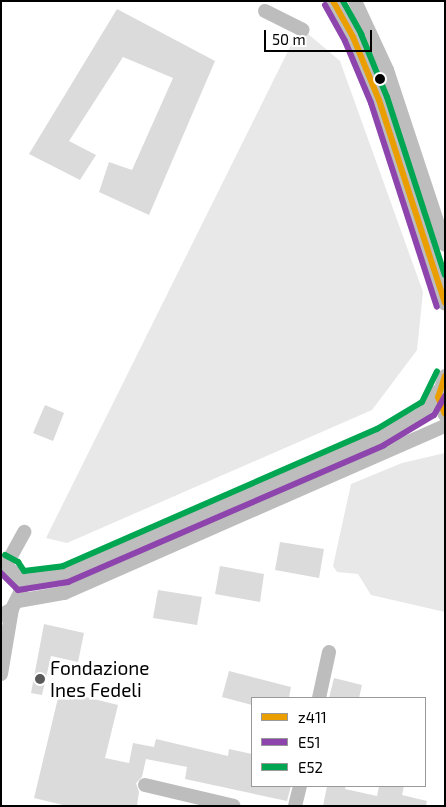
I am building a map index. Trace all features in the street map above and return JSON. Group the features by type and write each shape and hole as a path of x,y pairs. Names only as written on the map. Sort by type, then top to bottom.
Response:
{"street":[{"path":"333,1 370,75 445,304"},
{"path":"355,1 387,70 445,245"},
{"path":"265,12 303,30"},
{"path":"443,380 438,402 445,415"},
{"path":"19,581 65,574 381,437 422,414 443,380"},
{"path":"10,608 64,593 380,455 429,430 445,426"},
{"path":"19,581 4,564 24,532"},
{"path":"1,674 2,653 10,608 19,581"},
{"path":"319,697 330,652"},
{"path":"145,785 234,806"},
{"path":"295,806 300,787"}],"shaded area":[{"path":"300,27 340,61 423,292 417,350 372,410 67,543 46,538"},
{"path":"445,453 445,612 371,595 358,574 337,572 333,566 351,484 402,463"}],"building":[{"path":"117,9 215,61 149,215 99,192 109,162 132,170 173,78 123,57 69,141 96,155 80,180 29,154"},
{"path":"45,405 64,413 53,441 33,433"},
{"path":"280,542 324,549 319,578 275,570"},
{"path":"220,566 264,574 260,602 215,594"},
{"path":"158,590 202,597 197,625 153,618"},
{"path":"44,624 84,633 78,662 51,656 42,695 31,693"},
{"path":"229,671 291,687 289,697 251,697 251,705 222,697"},
{"path":"334,678 362,685 359,697 329,697"},
{"path":"70,693 118,705 105,758 129,763 133,743 154,747 156,739 228,756 229,749 251,754 251,787 291,787 287,801 185,779 187,767 146,759 142,777 136,783 139,792 137,806 67,806 34,798 58,698 69,700"},
{"path":"327,787 346,787 345,789 377,796 379,787 404,787 402,795 427,801 426,806 323,806"}],"transit line":[{"name":"z411","path":"333,1 353,37 379,100 445,303"},
{"name":"E52","path":"343,1 361,34 387,97 445,275"},
{"name":"E51","path":"325,5 345,41 371,103 437,307"},
{"name":"E52","path":"5,555 18,562 24,571 63,566 377,429 422,402 437,371"},
{"name":"z411","path":"445,376 438,397 445,414"},
{"name":"E51","path":"1,573 18,590 68,582 384,445 434,415 445,396"}],"place":[{"name":"Fondazione Ines Fedeli","path":"40,679"}]}
